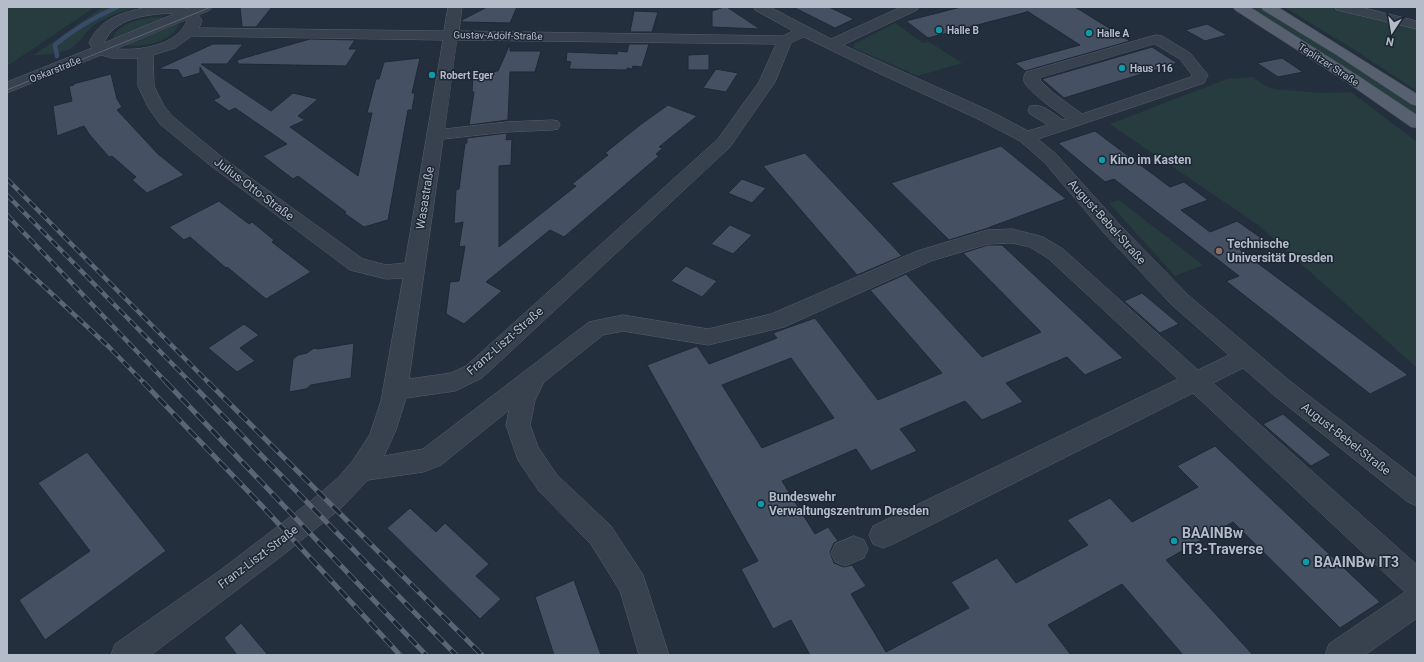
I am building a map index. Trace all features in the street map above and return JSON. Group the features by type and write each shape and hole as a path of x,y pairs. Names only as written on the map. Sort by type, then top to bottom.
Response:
{"main road":[{"name":"Teplitzer Straße","path":"1240,7 1354,80 1417,123"},
{"name":"Teplitzer Straße","path":"1268,7 1414,98"}],"street":[{"path":"189,14 206,7"},
{"name":"Wasastraße","path":"396,390 455,7"},
{"name":"August-Bebel-Straße","path":"760,7 831,45 984,115 1026,137 1051,159 1112,229 1168,289 1245,357 1417,494"},
{"path":"1342,7 1417,25"},
{"path":"157,8 179,10 189,14 195,20 194,26 190,32 172,44 144,52 115,54 102,50 96,43 98,36 104,29 127,16 157,8"},
{"path":"831,45 902,9"},
{"name":"Oskarstraße","path":"7,88 189,14"},
{"name":"Gustav-Adolf-Straße","path":"190,32 451,34 785,40 805,32"},
{"path":"1026,137 1080,120 1195,82 1200,78 1200,75 1185,56 1157,39 1032,75 1032,81 1046,95 1080,120"},
{"name":"Franz-Liszt-Straße","path":"126,655 273,547 343,489 362,468 377,445 386,428 396,390 455,382 474,372 724,142 767,82 785,40"},
{"name":"Julius-Otto-Straße","path":"144,52 146,86 156,107 166,120 200,148 357,264 386,272 414,270"},
{"path":"1036,110 1053,119 1061,126"},
{"path":"435,135 506,127 552,125"},
{"path":"362,468 368,469 423,461 432,457 597,328 622,323 708,337 776,321 924,256 987,237 1012,236 1036,242 1056,254 1417,584"},
{"path":"883,535 1197,382 1245,357"},
{"path":"536,376 523,399 518,426 527,452 548,483 601,535 633,585 654,655"},
{"path":"1340,655 1417,601"}],"green space":[{"path":"7,7 95,7 7,66"},
{"path":"103,7 138,7 112,15 97,23 90,28 70,49 43,55 34,55"},
{"path":"1247,7 1260,7 1417,107 1417,118"},
{"path":"1284,7 1329,7 1417,28 1417,91 1350,47"},
{"path":"153,17 170,18 113,41 114,35 122,26 128,23"},
{"path":"177,22 178,26 174,32 161,41 136,46 121,45"},
{"path":"895,23 923,43 929,42 962,63 918,76 854,48 854,44"},
{"path":"1253,77 1265,86 1275,89 1322,93 1351,92 1417,142 1417,368 1258,225 1110,124 1227,79"},
{"path":"1119,200 1203,265 1175,276 1109,203"}],"building":[{"path":"240,7 272,7 256,27 242,27"},
{"path":"487,7 517,7 510,23 462,22 462,20"},
{"path":"727,7 760,29 712,27 712,11"},
{"path":"793,7 829,7 854,19 835,28"},
{"path":"961,7 1075,7 1130,41 1025,71 1015,63 1080,45 1027,11 928,38 906,21"},
{"path":"634,11 658,12 652,32 630,32"},
{"path":"1207,24 1227,35 1205,41 1185,30"},
{"path":"310,39 355,40 349,49 357,49 346,66 238,64 237,60"},
{"path":"213,44 243,44 227,64 201,64 271,111 293,93 318,99 298,116 305,120 290,127 358,176 372,113 367,113 376,79 379,79 384,62 420,58 412,93 415,93 412,110 408,110 388,220 364,227 298,176 293,179 263,156 287,144 235,108 229,111 213,100 220,97 200,67 200,73 183,78 178,70 158,69"},
{"path":"510,44 510,51 541,51 535,72 510,72 508,120 469,125 474,92 472,92 473,74 498,71"},
{"path":"629,44 649,44 642,67 633,66 632,69 627,68 627,70 569,69 571,62 566,61 567,52 617,54 618,51 627,52"},
{"name":"Haus 116","path":"1152,47 1177,63 1064,98 1042,79"},
{"path":"709,54 709,70 688,70 688,55"},
{"path":"1282,58 1303,72 1278,77 1257,63"},
{"path":"716,69 738,73 726,92 703,88"},
{"path":"111,74 117,99 122,107 117,110 158,154 184,175 147,193 132,180 136,177 112,156 109,157 84,126 57,136 53,106 72,101 69,86"},
{"path":"668,105 697,116 659,147 663,148 656,154 659,156 564,237 550,230 486,282 502,291 464,324 446,314 450,282 459,281 465,246 459,247 463,222 454,224 456,190 459,189 465,143 467,143 467,138 507,133 506,140 512,139 511,165 499,166 499,247 576,186 572,184 608,155 605,153"},
{"path":"1095,131 1170,187 1184,182 1208,200 1181,210 1210,232 1237,221 1264,240 1240,250 1408,375 1370,394 1226,281 1239,276 1114,179 1105,182 1058,143"},
{"path":"1001,146 1066,199 985,229 949,240 891,183"},
{"path":"805,153 902,256 857,275 763,166"},
{"path":"742,179 766,188 752,203 728,193"},
{"path":"219,201 249,224 252,222 274,240 272,242 311,272 266,299 227,267 226,268 190,237 184,240 169,227"},
{"path":"730,225 752,235 733,254 711,244"},
{"path":"988,245 1002,245 1123,358 1085,375 1067,357 1006,383 1023,402 982,420 965,401 900,429 917,451 871,471 856,449 782,481 815,534 828,527 838,541 834,543 830,552 834,563 844,567 852,565 866,586 851,594 886,652 969,608 951,582 997,558 1016,583 1088,545 1067,520 1110,498 1132,522 1198,487 1177,466 1215,446 1380,602 1340,628 1233,522 1166,560 1253,655 1183,655 1122,584 1048,625 1071,655 810,655 791,620 773,629 741,569 758,561 647,365 697,346 709,364 777,338 773,333 815,318 878,400 942,373 870,290 906,274 982,357 1041,332 963,253","holes":["791,358 834,418 762,448 722,385"]},
{"path":"686,266 717,281 702,297 671,281"},
{"path":"1142,293 1179,324 1160,333 1124,301"},
{"path":"244,324 259,335 240,348 255,361 237,372 208,348"},
{"path":"354,343 351,378 311,385 306,389 289,392 293,359 298,355 307,353 314,348 318,349"},
{"path":"1283,414 1331,455 1311,466 1263,424"},
{"path":"87,452 166,551 45,640 19,600 90,551 38,483"},
{"path":"410,508 436,532 445,523 489,564 476,576 501,599 480,619 387,528"},
{"path":"574,580 601,655 554,655 535,597"},
{"path":"241,623 268,655 237,655 224,638"}],"waterway":[{"path":"57,56 55,45 85,24 117,7"}],"tram line":[{"path":"7,90 211,7"}],"railway":[{"path":"7,179 209,383"},
{"path":"7,195 191,383"},
{"path":"7,215 167,383"},
{"path":"7,252 109,347 144,383"},
{"path":"143,382 263,507 400,655"},
{"path":"166,382 426,655"},
{"path":"190,382 456,655"},
{"path":"209,383 482,655"}],"place":[{"name":"Halle B","path":"939,30"},
{"name":"Halle A","path":"1089,33"},
{"name":"Haus 116","path":"1122,68"},
{"name":"Robert Eger","path":"432,75"},
{"name":"Kino im Kasten","path":"1102,160"},
{"name":"Technische Universität Dresden","path":"1219,251"},
{"name":"Bundeswehr Verwaltungszentrum Dresden","path":"761,504"},
{"name":"BAAINBw IT3-Traverse","path":"1174,541"},
{"name":"BAAINBw IT3","path":"1306,562"}]}
